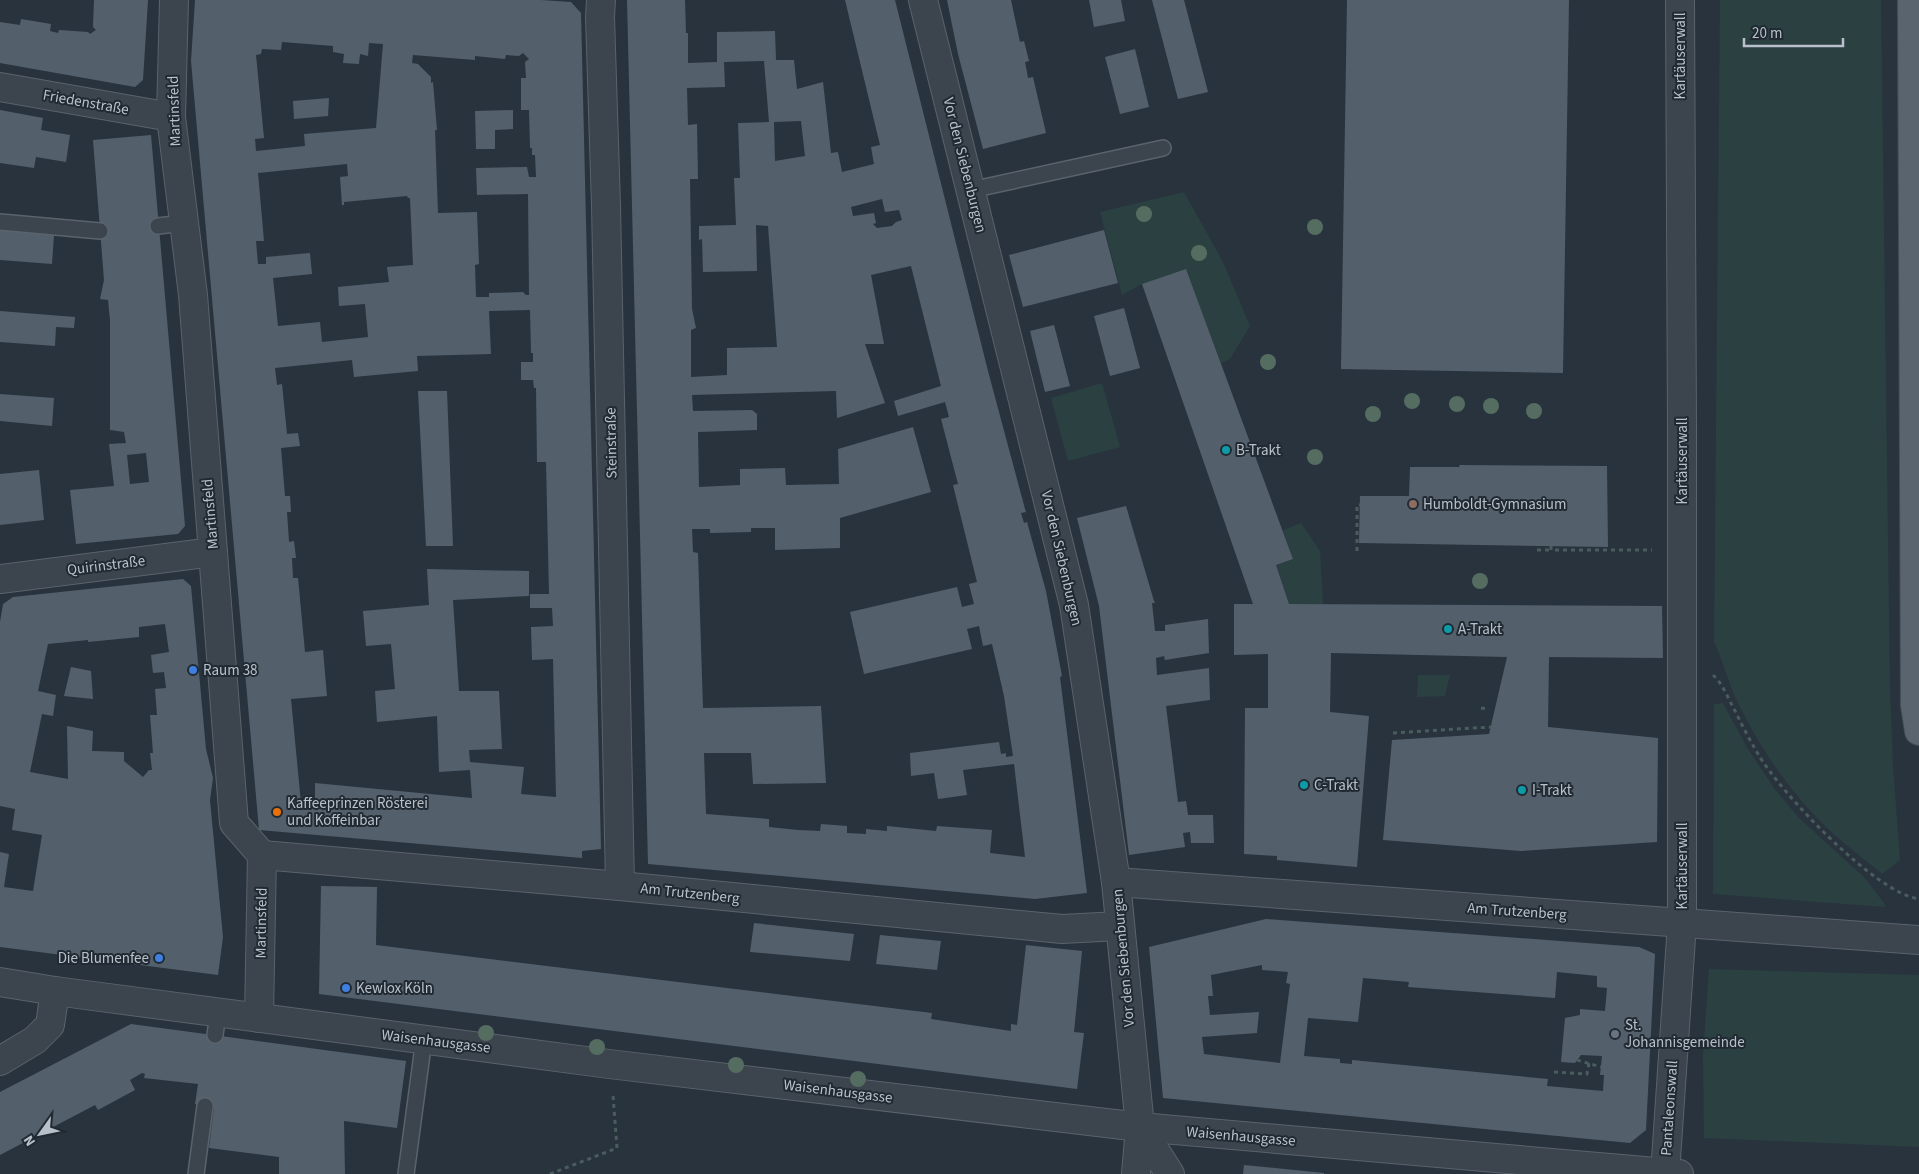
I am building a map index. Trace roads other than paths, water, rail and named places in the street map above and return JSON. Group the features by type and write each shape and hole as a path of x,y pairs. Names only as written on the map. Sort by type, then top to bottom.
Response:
{"main road":[{"path":"1912,0 1915,696 1919,731"}],"street":[{"name":"Martinsfeld","path":"174,0 171,224 192,295 234,823 262,855 259,1018"},
{"name":"Steinstraße","path":"601,0 620,886"},
{"name":"Vor den Siebenburgen","path":"923,0 972,190 1074,605 1116,882 1140,1127 1136,1174"},
{"name":"Kartäuserwall","path":"1680,0 1682,923"},
{"name":"Friedenstraße","path":"0,87 171,117"},
{"name":"Quirinstraße","path":"0,578 213,552"},
{"name":"Am Trutzenberg","path":"262,855 620,886 1062,929 1119,926"},
{"name":"Am Trutzenberg","path":"1116,882 1919,940"},
{"name":"Pantaleonswall","path":"1665,1174 1682,923"},
{"name":"Waisenhausgasse","path":"0,982 55,991 217,1024 259,1018 609,1064 1140,1127 1679,1174"},
{"path":"0,1061 36,1040 50,1025 55,991"},
{"path":"1140,1127 1170,1174"}],"lane":[{"path":"972,190 1163,148"},
{"path":"0,222 100,231"},
{"path":"406,1174 424,1039"},
{"path":"196,1174 205,1106"}],"place":[{"name":"B-Trakt","path":"1226,450"},
{"name":"Humboldt-Gymnasium","path":"1413,504"},
{"name":"A-Trakt","path":"1448,629"},
{"name":"Raum 38","path":"193,670"},
{"name":"C-Trakt","path":"1304,785"},
{"name":"I-Trakt","path":"1522,790"},
{"name":"Kaffeeprinzen Rösterei und Koffeinbar","path":"277,812"},
{"name":"Die Blumenfee","path":"159,958"},
{"name":"Kewlox Köln","path":"346,988"},
{"name":"St. Johannisgemeinde","path":"1615,1034"}]}
